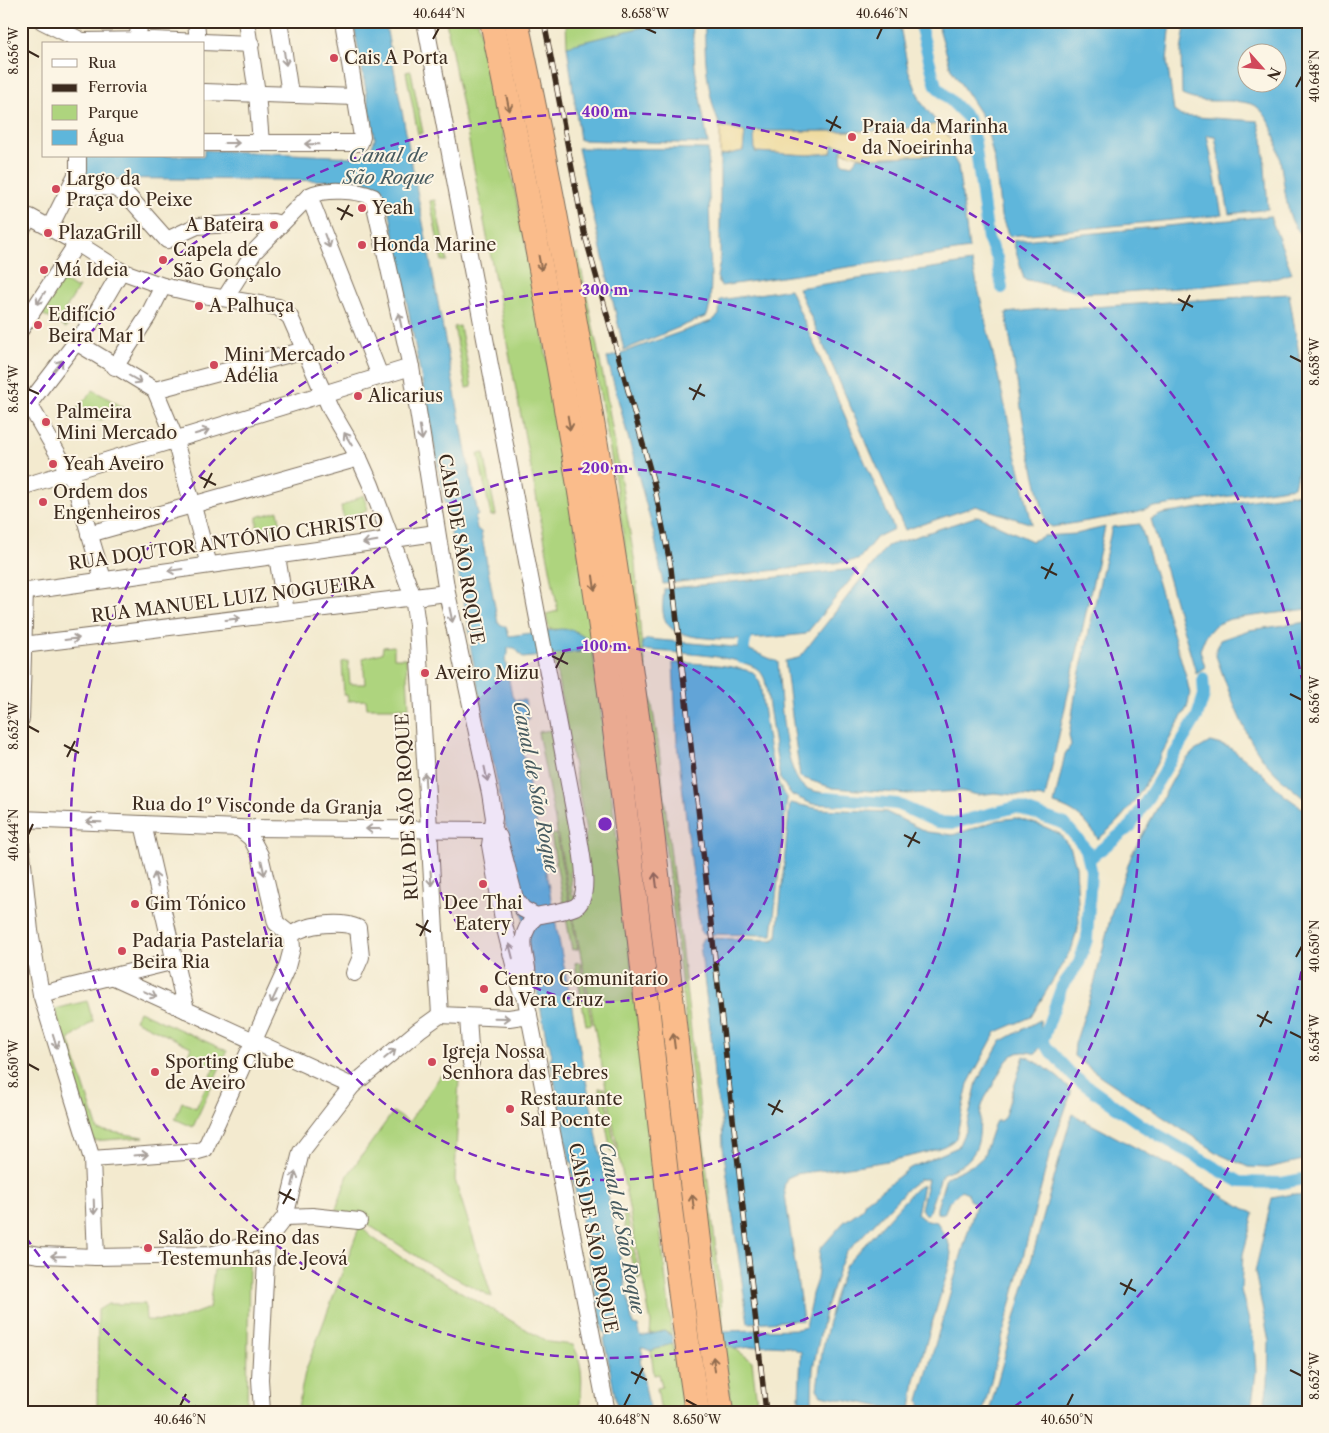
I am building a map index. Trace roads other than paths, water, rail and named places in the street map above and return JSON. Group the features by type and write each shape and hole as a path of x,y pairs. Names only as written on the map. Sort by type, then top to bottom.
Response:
{"highway":[{"path":"492,21 547,296 586,522 617,746 676,1270 697,1412"},
{"path":"516,21 569,289 608,514 640,741 700,1268 721,1412"}],"street":[{"path":"42,21 80,42"},
{"path":"140,21 142,41"},
{"path":"196,21 198,42"},
{"path":"246,21 251,44 261,143"},
{"path":"280,21 290,94"},
{"path":"205,143 360,143 362,137 343,21"},
{"path":"262,1412 260,1378 267,1240 284,1217 300,1152 352,1086 440,1014 509,1018 527,1008 528,984 523,935 526,926 536,916 574,908 579,904 585,887 547,654 425,21"},
{"path":"112,42 170,42"},
{"path":"205,43 251,44"},
{"path":"205,92 356,97"},
{"path":"50,227 78,171 78,158"},
{"path":"72,185 115,188 129,197 167,240 190,228 273,222 281,224"},
{"name":"CAIS DE SÃO ROQUE","path":"309,196 316,192 356,193 369,195 376,200 411,367 447,593 490,793 494,818 490,845 504,925 527,1008 607,1412"},
{"path":"225,298 254,252 309,196 380,376"},
{"name":"RUA DE SÃO ROQUE","path":"21,232 30,217 77,243 121,271 163,286 278,306 290,317 324,395 359,458 392,538 413,597 417,625 440,1014"},
{"path":"21,329 77,243"},
{"path":"103,579 69,472 32,408 25,403 76,342 121,271"},
{"path":"115,367 148,316 163,286"},
{"path":"76,342 155,390 175,440 209,565"},
{"path":"155,390 305,350"},
{"path":"21,487 411,367"},
{"path":"89,534 359,458"},
{"name":"RUA DOUTOR ANTÓNIO CHRISTO","path":"23,592 103,579 436,533"},
{"path":"277,556 286,612"},
{"path":"21,719 23,592"},
{"name":"RUA MANUEL LUIZ NOGUEIRA","path":"23,646 447,593"},
{"name":"Rua do 1º Visconde da Granja","path":"21,819 238,828 491,830"},
{"path":"143,824 186,1010"},
{"path":"92,1159 198,1151 205,1148 288,967 292,948 291,934 276,923 260,855 251,838 238,828"},
{"path":"491,830 499,837 515,898 523,909 536,916"},
{"path":"21,845 30,930 41,994 92,1159 96,1256"},
{"path":"291,934 308,926 351,925 358,928 361,957 354,973"},
{"path":"41,994 175,961"},
{"path":"114,977 352,1086"},
{"path":"468,1017 471,1063"},
{"path":"284,1217 312,1216 359,1221"},
{"path":"21,1252 40,1255 96,1256 210,1255 267,1240"}],"water":[{"name":"Canal de São Roque","path":"353,21 385,21 478,515 475,518 477,529 481,532 498,623 506,627 509,636 561,629 573,630 587,639 589,647 579,652 523,658 515,648 508,648 508,654 505,659 512,696 515,700 525,700 529,719 522,722 518,727 633,1325 638,1326 641,1337 664,1331 672,1336 673,1343 651,1351 641,1347 643,1356 640,1360 650,1412 618,1412 604,1338 606,1337 605,1332 603,1332 571,1168 573,1167 573,1162 570,1162 550,1058 552,1057 549,1042 547,1042 507,833 509,831 506,828 470,645 472,644 387,198 380,188 364,181 84,178 85,158 205,158 205,150 355,157 366,153 371,148 375,138"},
{"path":"667,21 692,21 695,68 708,144 580,140 567,46"},
{"path":"705,21 899,21 908,69 921,102 938,124 886,131 754,131 755,152 808,155 831,153 833,145 844,146 841,152 842,163 852,165 858,157 951,154 958,166 969,249 721,286 717,277 720,261 720,156 743,151 745,132 720,126 712,101 707,75"},
{"path":"937,21 1171,21 1167,61 1174,111 1181,116 1258,121 1263,139 1268,209 1229,214 1215,136 1207,135 1222,215 1009,236 1001,216 995,163 985,121 951,69"},
{"path":"1186,21 1308,21 1308,236 1301,234 1292,221 1275,139 1270,123 1262,111 1251,104 1243,102 1199,100 1182,95 1181,51"},
{"path":"578,148 708,149 711,280 710,305 707,316 624,350"},
{"path":"1270,216 1292,273 1277,278 1204,286 1083,293 1024,279 1013,241"},
{"path":"972,262 1032,524 976,506 905,530 798,288"},
{"path":"790,289 894,529 877,537 858,560 663,584 654,534 607,358 712,321 719,315 720,300"},
{"path":"1289,294 1303,378 1298,471 1294,487 1154,507 1135,513 1052,527 1046,523 1026,439 1006,313 1051,308"},
{"path":"1290,494 1299,495 1301,517 1308,524 1308,609 1230,619 1215,625 1206,635 1200,650 1205,667 1196,673 1151,519 1162,514"},
{"path":"978,516 1032,541 1044,536 1076,534 1105,527 1045,798 994,793 978,795 961,791 909,794 833,788 800,777 785,661 798,658 803,653 887,546"},
{"path":"1140,524 1190,694 1187,708 1138,795 1114,826 1098,839 1089,826 1074,813 1054,804 1065,754 1071,745 1069,735 1076,690 1112,527"},
{"path":"856,569 857,572 806,634 734,639 694,637 669,626 664,618 664,589"},
{"path":"1308,622 1308,802 1273,771 1256,749 1236,708 1215,653 1220,640 1249,630"},
{"path":"648,639 745,648 778,662 784,730 792,767 798,781 810,790 840,795 841,805 812,804 792,795 780,779 765,680 758,670 752,666 728,659 643,650 642,642"},
{"path":"673,663 713,664 743,669 753,672 760,683 772,761 781,789 787,798 772,935 703,934 700,931 677,744"},
{"path":"1210,742 1229,747 1260,771 1284,795 1308,812 1308,1159 1267,1168 1248,1167 1221,1155 1102,1077 1074,1056 1075,1044 1095,981 1113,907 1132,854 1179,768 1193,752"},
{"path":"790,803 820,809 886,812 927,832 953,835 998,820 1016,818 1043,826 1060,834 1071,849 1076,866 1079,923 1072,948 1031,1017 996,1032 968,1084 956,1138 946,1145 928,1152 881,1162 796,1174 787,1178 784,1187 803,1320 748,1323 723,1147 722,1120 715,1089 700,944 703,938 773,940 777,937"},
{"path":"1040,1020 1042,1042 1036,1054 1020,1052 1014,1054 1005,1063 983,1103 979,1139 974,1152 964,1164 942,1174 928,1214 924,1214 921,1209 928,1179 920,1179 909,1187 845,1254 826,1307 813,1368 812,1400 814,1412 803,1412 799,1399 801,1352 787,1346 769,1345 734,1349 724,1343 723,1331 798,1329 806,1327 812,1294 817,1279 820,1249 844,1222 862,1209 865,1202 910,1168 958,1147 966,1129 977,1082 1000,1042"},
{"path":"1024,1056 1051,1072 1069,1088 1071,1093 1049,1156 983,1412 928,1412 921,1408 919,1400 976,1204 969,1200 968,1193 961,1190 949,1202 944,1214 937,1213 937,1208 946,1177 975,1164 983,1157 996,1121 1004,1118"},
{"path":"1072,1114 1180,1171 1254,1214 1243,1254 1241,1290 1254,1341 1256,1372 1251,1412 989,1412"},
{"path":"923,1185 917,1214 923,1219 937,1222 949,1244 951,1253 949,1267 915,1380 911,1410 909,1412 821,1395 817,1389 822,1352 834,1299 846,1265 915,1189"},
{"path":"1293,1194 1308,1197 1308,1412 1263,1412 1268,1383 1269,1341 1255,1272 1272,1198"}],"waterway":[{"path":"919,21 936,86 968,118 975,142 988,239 997,258 1002,288"},
{"path":"742,658 745,640"},
{"path":"1089,859 1131,826 1197,717 1204,695 1203,678"},
{"path":"825,798 897,804 937,822 954,823 1016,807 1065,824 1086,849 1091,870 1087,939 1079,963 1062,986 1042,1042"},
{"path":"1026,1042 1042,1042 1074,1077 1143,1126 1240,1182 1282,1183 1308,1178"}],"railway":[{"path":"544,21 584,232 654,484 671,568 766,1412"}],"place":[{"name":"Cais A Porta","path":"334,58"},
{"name":"Praia da Marinha da Noeirinha","path":"852,137"},
{"name":"Largo da Praça do Peixe","path":"56,189"},
{"name":"Yeah","path":"362,208"},
{"name":"A Bateira","path":"274,225"},
{"name":"PlazaGrill","path":"48,233"},
{"name":"Honda Marine","path":"362,245"},
{"name":"Capela de São Gonçalo","path":"163,260"},
{"name":"Má Ideia","path":"44,270"},
{"name":"A Palhuça","path":"199,306"},
{"name":"Edifício Beira Mar 1","path":"38,325"},
{"name":"Mini Mercado Adélia","path":"214,365"},
{"name":"Alicarius","path":"358,396"},
{"name":"Palmeira Mini Mercado","path":"46,422"},
{"name":"Yeah Aveiro","path":"53,464"},
{"name":"Ordem dos Engenheiros","path":"43,502"},
{"name":"Aveiro Mizu","path":"425,673"},
{"name":"Dee Thai Eatery","path":"483,884"},
{"name":"Gim Tónico","path":"135,904"},
{"name":"Padaria Pastelaria Beira Ria","path":"122,951"},
{"name":"Centro Comunitario da Vera Cruz","path":"484,989"},
{"name":"Igreja Nossa Senhora das Febres","path":"432,1062"},
{"name":"Sporting Clube de Aveiro","path":"155,1072"},
{"name":"Restaurante Sal Poente","path":"510,1109"},
{"name":"Salão do Reino das Testemunhas de Jeová","path":"148,1248"}]}
